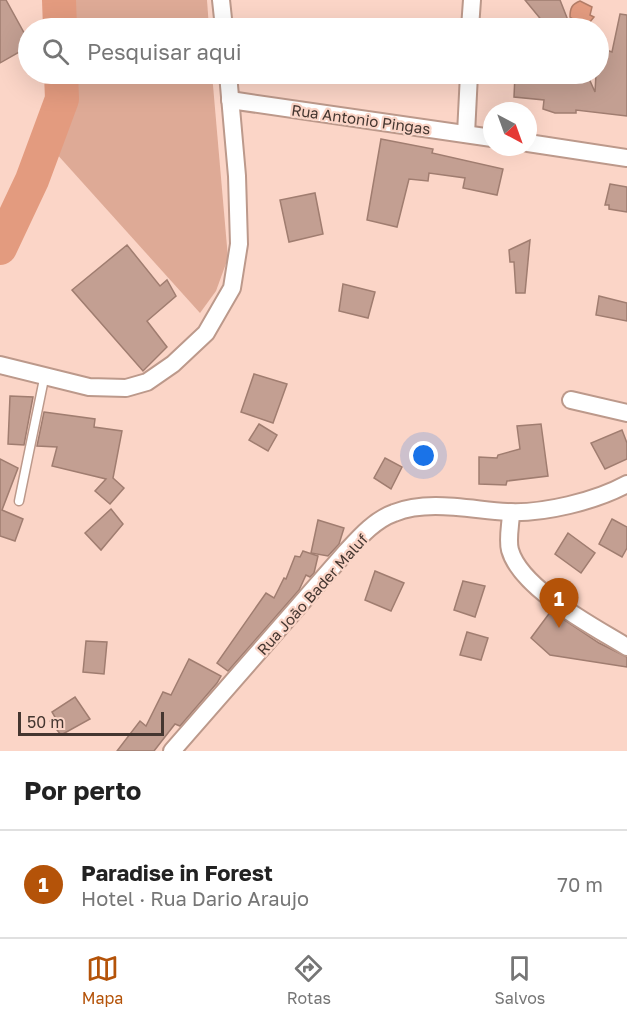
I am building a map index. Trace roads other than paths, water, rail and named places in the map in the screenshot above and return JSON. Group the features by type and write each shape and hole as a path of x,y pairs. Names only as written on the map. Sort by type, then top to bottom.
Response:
{"street":[{"path":"221,0 223,18"},
{"path":"471,18 472,0"},
{"path":"0,365 45,374 89,387 126,388 147,382 173,364 206,333 232,288 239,244 237,176 229,84"},
{"path":"466,134 468,84"},
{"name":"Rua Antonio Pingas","path":"230,99 483,137"},
{"path":"537,144 627,158"},
{"path":"571,400 627,413"},
{"name":"Rua João Bader Maluf","path":"172,751 365,532 393,513 427,506 511,512 568,505 627,484"},
{"path":"511,512 510,549 527,578 557,603 627,647"}],"lane":[{"path":"19,501 45,374"}],"waterway":[{"path":"59,0 60,18"},
{"path":"0,248 32,180 62,99 61,84"}],"place":[{"name":"Paradise in Forest","path":"559,628"}]}
